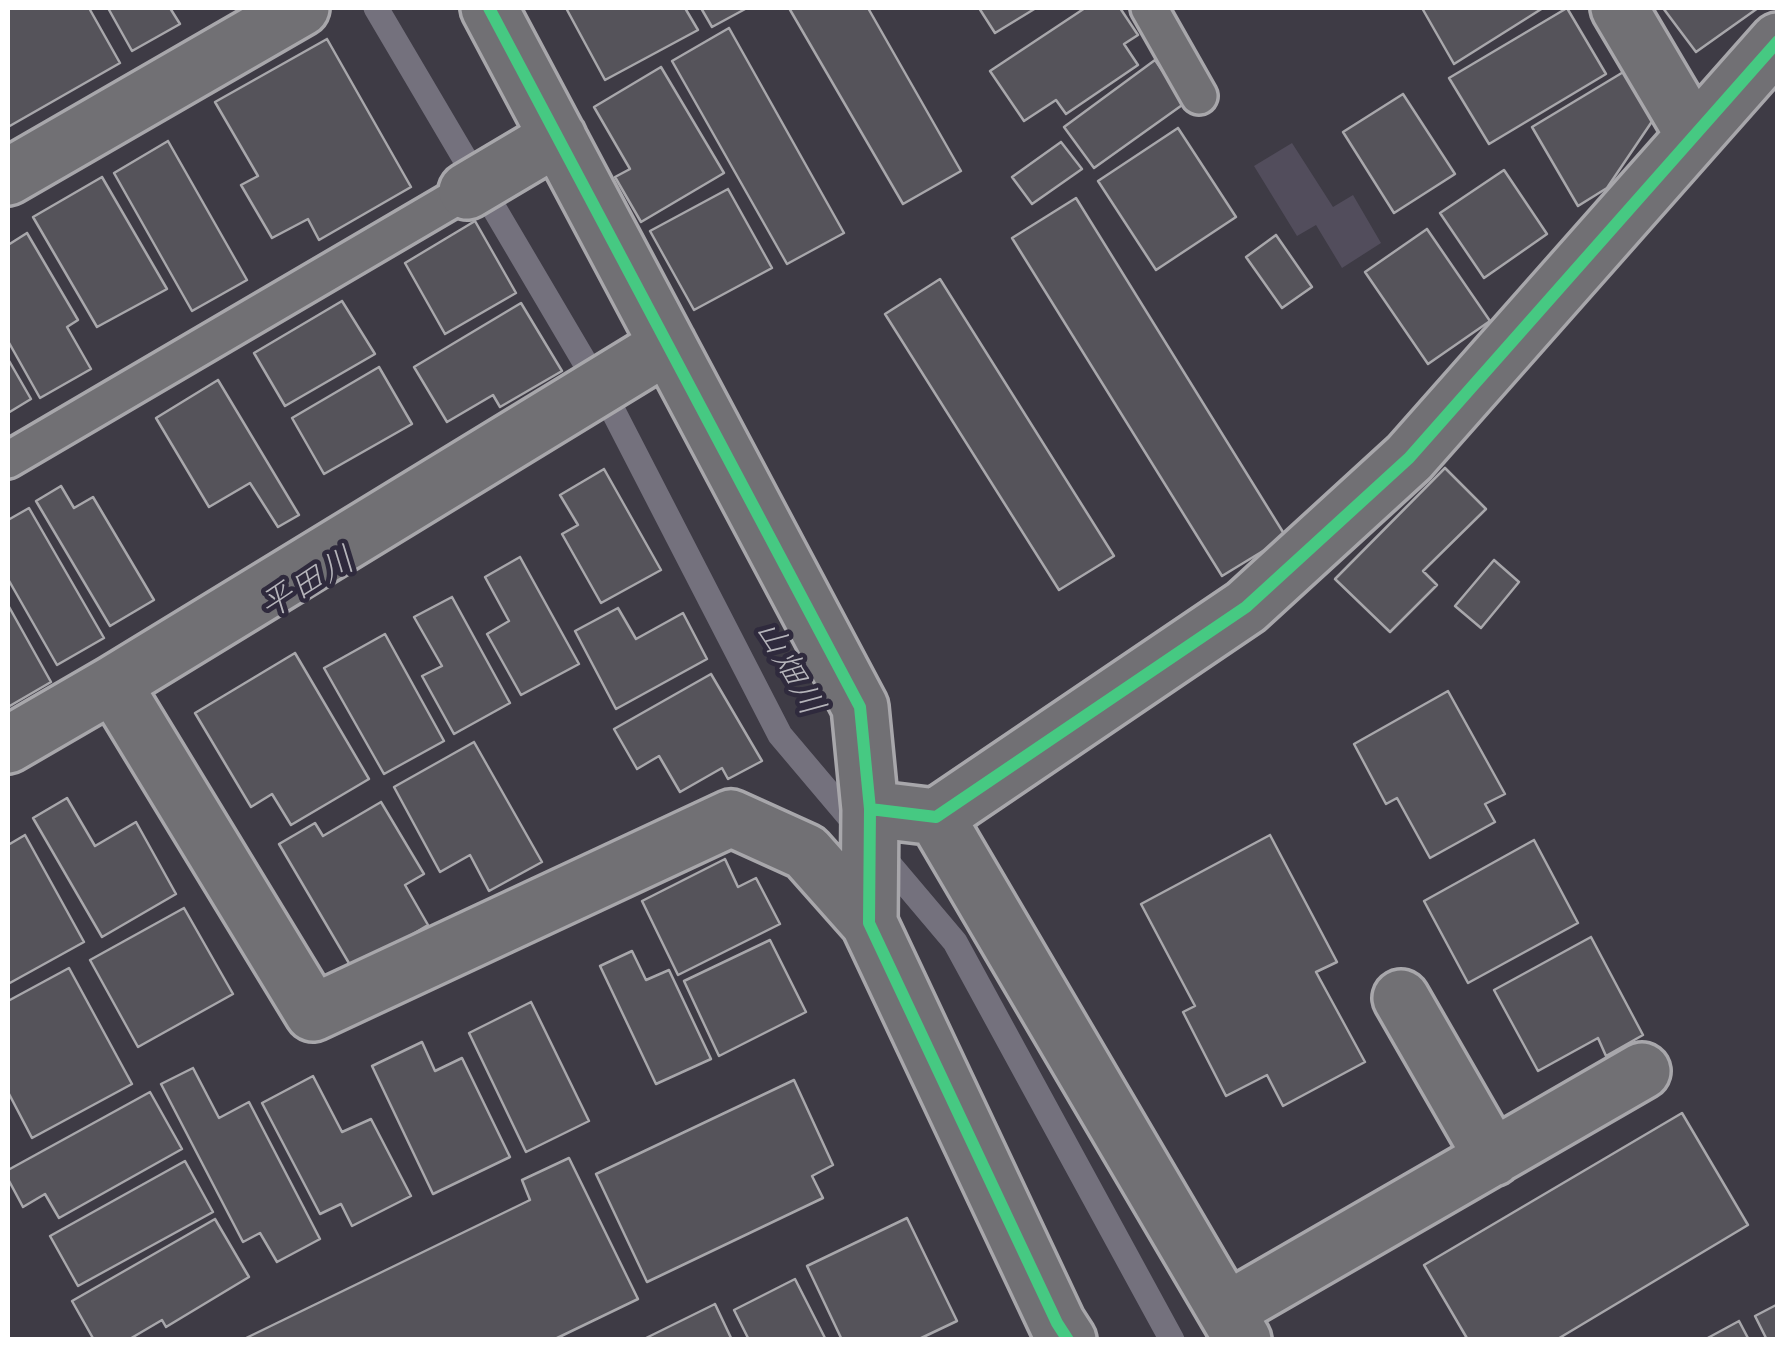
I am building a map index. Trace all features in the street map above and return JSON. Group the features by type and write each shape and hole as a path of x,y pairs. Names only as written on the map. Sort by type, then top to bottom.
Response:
{"street":[{"path":"8,177 301,8"},
{"path":"489,8 860,707 870,833 870,923"},
{"path":"1618,8 1694,135"},
{"path":"870,833 936,817 1260,594 1409,458 1778,41"},
{"path":"484,180 558,137"},
{"path":"8,746 668,345"},
{"path":"114,684 313,1013 731,818 806,852 870,923 1068,1340"},
{"path":"936,817 1234,1326 1493,1158 1642,1072"},
{"path":"1400,998 1493,1158"}],"lane":[{"path":"1149,8 1199,96"},
{"path":"8,460 484,180"}],"shaded area":[{"path":"1292,143 1333,207 1353,195 1381,243 1342,268 1316,225 1297,236 1254,166"}],"building":[{"path":"8,8 89,8 120,63 8,127"},
{"path":"108,8 170,8 180,24 132,51"},
{"path":"566,8 685,8 698,30 605,80"},
{"path":"701,8 747,8 712,27"},
{"path":"789,8 868,8 961,171 903,204"},
{"path":"979,8 1036,8 995,33"},
{"path":"1085,8 1120,8 1138,35 1124,44 1138,65 1066,114 1056,100 1024,121 990,71"},
{"path":"1422,8 1543,8 1454,64"},
{"path":"1567,8 1606,74 1489,144 1449,78"},
{"path":"1663,8 1758,8 1696,52"},
{"path":"729,28 844,233 787,264 672,61"},
{"path":"327,39 411,187 319,240 308,219 272,238 241,185 258,176 215,102"},
{"path":"1155,60 1185,103 1094,168 1064,127"},
{"path":"661,67 724,173 641,222 615,177 630,169 594,107"},
{"path":"1625,71 1653,120 1607,188 1578,206 1532,127"},
{"path":"1403,94 1455,174 1394,213 1343,132"},
{"path":"1178,128 1236,217 1156,270 1098,181"},
{"path":"168,141 247,280 192,311 114,173"},
{"path":"1061,142 1082,169 1032,204 1012,177"},
{"path":"1504,170 1547,234 1484,278 1440,213"},
{"path":"102,177 167,289 97,327 33,217"},
{"path":"728,189 772,268 694,310 650,231"},
{"path":"1076,198 1286,537 1222,576 1012,238"},
{"path":"475,221 516,293 445,334 405,263"},
{"path":"1427,229 1490,321 1428,364 1365,272"},
{"path":"27,233 78,320 67,327 91,369 40,398 8,341 8,245"},
{"path":"1276,235 1312,287 1282,308 1246,257"},
{"path":"940,279 1114,556 1059,590 885,314"},
{"path":"342,301 375,354 285,406 254,353"},
{"path":"521,303 562,371 500,407 493,395 447,422 414,367"},
{"path":"8,359 31,399 8,413"},
{"path":"379,367 412,424 324,474 292,418"},
{"path":"218,380 299,515 278,527 250,483 209,507 156,418"},
{"path":"1445,468 1486,509 1423,571 1437,585 1390,632 1335,579"},
{"path":"604,469 661,570 601,603 562,534 578,525 560,495"},
{"path":"61,486 74,508 93,497 154,600 110,626 36,501"},
{"path":"29,508 104,638 57,665 8,579 8,520"},
{"path":"520,557 579,664 521,695 487,634 509,621 485,577"},
{"path":"1494,560 1519,582 1481,628 1455,606"},
{"path":"452,597 510,703 454,734 422,676 442,666 414,617"},
{"path":"8,605 51,682 8,707"},
{"path":"618,608 636,639 683,613 707,659 616,709 575,631"},
{"path":"385,634 444,741 384,774 324,668"},
{"path":"295,653 369,779 291,825 272,794 251,807 195,713"},
{"path":"711,674 762,761 728,779 722,768 680,792 659,756 637,769 614,729"},
{"path":"1448,691 1505,794 1485,804 1495,822 1430,858 1397,798 1386,804 1354,744"},
{"path":"474,742 542,862 489,891 470,855 440,872 394,787"},
{"path":"67,798 95,846 136,822 176,894 102,937 33,818"},
{"path":"381,802 424,874 405,885 428,925 353,970 279,844 315,823 323,836"},
{"path":"25,835 84,942 8,984 8,845"},
{"path":"1270,835 1337,962 1316,972 1365,1062 1283,1106 1267,1075 1226,1096 1183,1012 1195,1006 1141,904"},
{"path":"1534,840 1578,923 1468,983 1424,901"},
{"path":"725,859 738,887 756,878 780,924 678,975 642,901"},
{"path":"184,908 233,994 138,1047 90,960"},
{"path":"1591,937 1643,1035 1606,1056 1598,1038 1538,1071 1494,990"},
{"path":"770,940 806,1012 719,1056 684,981"},
{"path":"632,951 646,980 669,970 711,1059 656,1084 600,966"},
{"path":"69,968 132,1084 32,1138 8,1092 8,1001"},
{"path":"531,1002 589,1121 526,1152 469,1033"},
{"path":"422,1042 435,1071 462,1058 510,1157 433,1194 372,1066"},
{"path":"193,1068 219,1118 249,1102 320,1239 277,1262 260,1233 243,1242 161,1084"},
{"path":"313,1076 342,1132 371,1119 411,1196 352,1226 341,1204 320,1214 262,1103"},
{"path":"794,1080 833,1165 812,1176 823,1198 647,1282 596,1174"},
{"path":"150,1092 182,1149 59,1218 45,1194 23,1207 8,1179 8,1170"},
{"path":"1682,1113 1748,1225 1556,1340 1468,1340 1424,1265"},
{"path":"569,1158 638,1299 553,1340 242,1340 530,1200 522,1180"},
{"path":"185,1161 213,1212 78,1286 50,1236"},
{"path":"907,1218 957,1321 917,1340 842,1340 807,1266"},
{"path":"215,1219 249,1277 166,1327 162,1320 128,1340 94,1340 72,1301"},
{"path":"795,1279 826,1340 749,1340 734,1310"},
{"path":"715,1304 732,1340 642,1340"},
{"path":"1778,1304 1778,1340 1767,1340 1755,1316"},
{"path":"1739,1321 1749,1340 1704,1340"}],"waterway":[{"name":"山畑川","path":"376,8 610,405 780,735 955,942 1172,1340"}],"cycle path":[{"path":"489,8 860,707 870,809 869,923 1068,1340"},
{"path":"870,809 936,817 1246,607 1409,458 1778,41"}],"water label":[{"name":"平田川","path":"309,586"}]}
